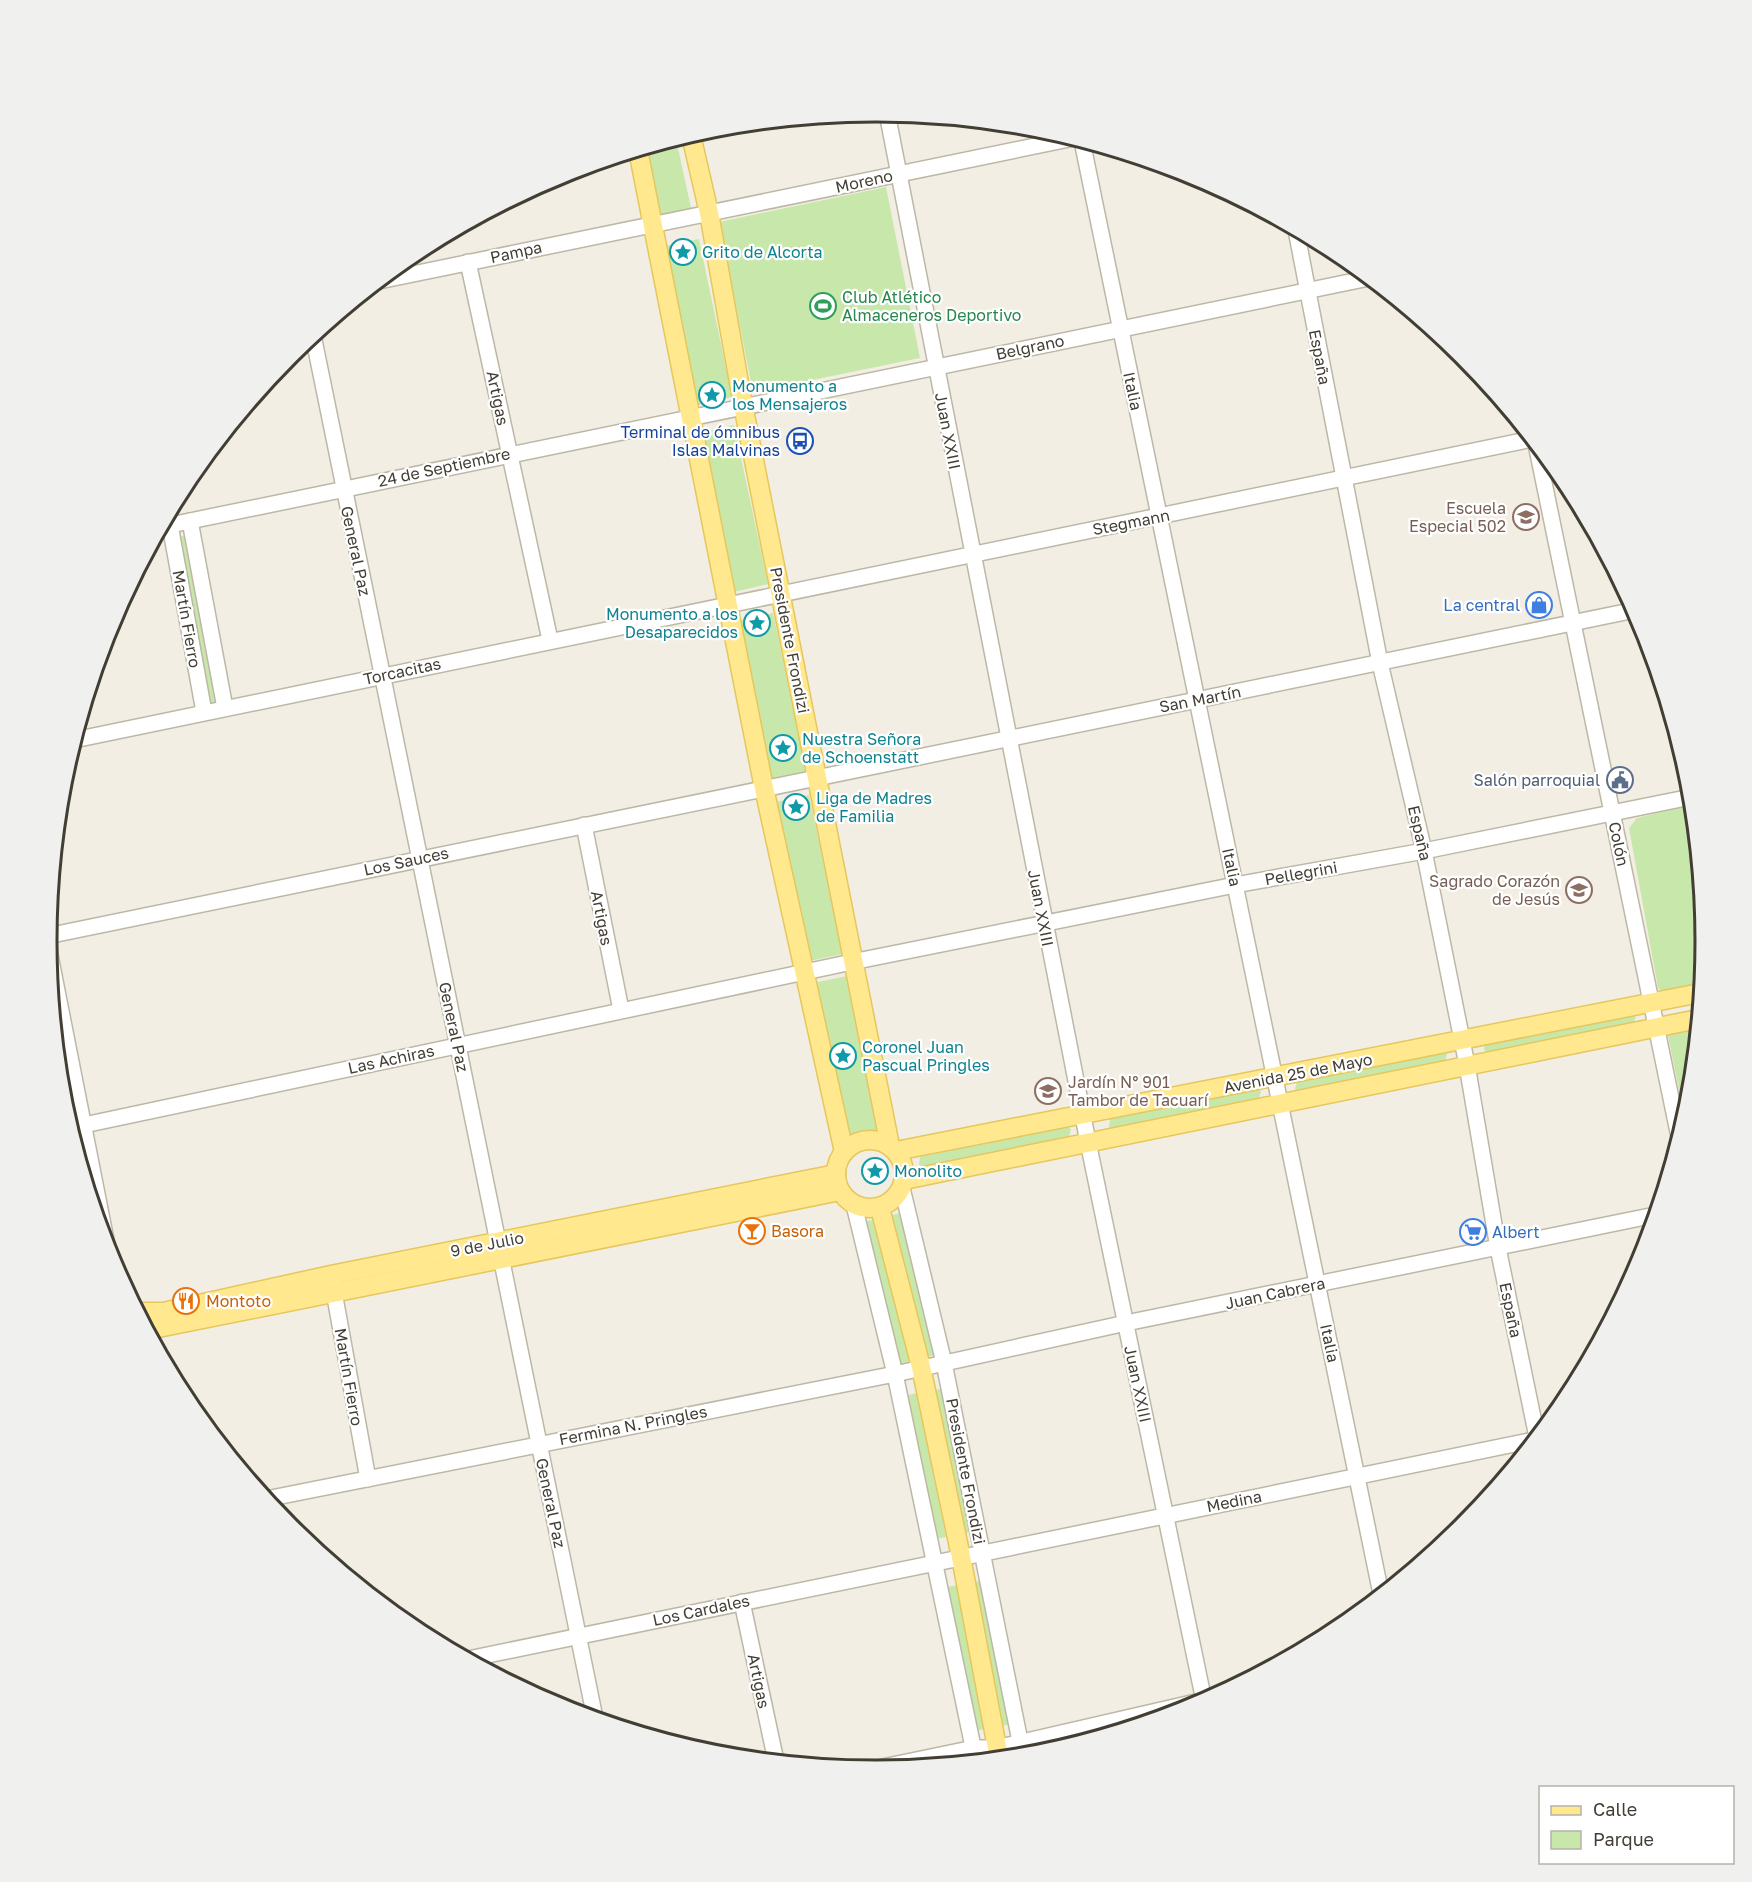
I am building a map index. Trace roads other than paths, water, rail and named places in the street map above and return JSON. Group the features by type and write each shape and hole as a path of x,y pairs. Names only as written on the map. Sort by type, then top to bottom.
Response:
{"main road":[{"name":"Presidente Frondizi","path":"693,143 709,213 743,405 852,962 893,1148"},
{"path":"640,157 764,788 844,1152 838,1182 854,1205 871,1209 880,1208 893,1200 903,1184 902,1160 893,1148 871,1140 852,1145 844,1152"},
{"name":"Avenida 25 de Mayo","path":"893,1148 1083,1115 1693,994"},
{"name":"Avenida 25 de Mayo","path":"903,1184 1088,1142 1691,1019"},
{"name":"9 de Julio","path":"146,1312 163,1312 333,1284 838,1182"},
{"name":"Presidente Frondizi","path":"880,1208 921,1367 961,1557 998,1751"},
{"name":"9 de Julio","path":"155,1328 333,1284"}],"street":[{"name":"Juan XXIII","path":"889,122 1044,923 1204,1691"},
{"name":"Moreno","path":"653,222 709,213 1054,142"},
{"name":"Italia","path":"1084,149 1380,1587"},
{"name":"Pampa","path":"396,278 653,222"},
{"name":"España","path":"1298,239 1380,663 1424,851 1467,1065 1498,1248 1534,1429"},
{"name":"Artigas","path":"468,262 550,640"},
{"name":"Belgrano","path":"692,416 1359,280"},
{"name":"General Paz","path":"315,345 592,1709"},
{"name":"24 de Septiembre","path":"171,525 692,416"},
{"name":"Stegmann","path":"729,603 1525,441"},
{"name":"Colón","path":"1540,461 1675,1118"},
{"name":"Martín Fierro","path":"190,521 225,708"},
{"name":"Martín Fierro","path":"167,531 204,712"},
{"name":"Torcacitas","path":"83,738 729,603"},
{"name":"San Martín","path":"764,788 1626,612"},
{"name":"Los Sauces","path":"57,936 419,858 764,788"},
{"name":"Pellegrini","path":"805,973 1235,885 1424,851 1682,799"},
{"name":"Artigas","path":"584,825 621,1010"},
{"name":"Las Achiras","path":"84,1125 805,973"},
{"path":"60,1002 98,1196"},
{"name":"Presidente Frondizi","path":"903,1184 944,1363 1021,1746"},
{"path":"854,1205 895,1374 975,1754"},
{"name":"Juan Cabrera","path":"895,1374 1126,1323 1647,1217"},
{"name":"Martín Fierro","path":"333,1284 368,1479"},
{"name":"Fermina N. Pringles","path":"275,1497 895,1374"},
{"name":"Medina","path":"935,1562 1525,1441"},
{"name":"Los Cardales","path":"479,1657 935,1562"},
{"name":"Artigas","path":"742,1602 774,1754"},
{"path":"1072,1736 1109,1726"}],"place":[{"name":"Grito de Alcorta","path":"683,252"},
{"name":"Club Atlético Almaceneros Deportivo","path":"823,306"},
{"name":"Monumento a los Mensajeros","path":"712,395"},
{"name":"Terminal de ómnibus Islas Malvinas","path":"800,441"},
{"name":"Escuela Especial 502","path":"1526,517"},
{"name":"La central","path":"1539,605"},
{"name":"Monumento a los Desaparecidos","path":"757,623"},
{"name":"Nuestra Señora de Schoenstatt","path":"783,748"},
{"name":"Salón parroquial","path":"1620,780"},
{"name":"Liga de Madres de Familia","path":"796,807"},
{"name":"Sagrado Corazón de Jesús","path":"1579,890"},
{"name":"Coronel Juan Pascual Pringles","path":"843,1056"},
{"name":"Jardín N° 901 Tambor de Tacuarí","path":"1048,1091"},
{"name":"Monolito","path":"875,1171"},
{"name":"Basora","path":"752,1231"},
{"name":"Albert","path":"1473,1232"},
{"name":"Montoto","path":"186,1301"}]}
